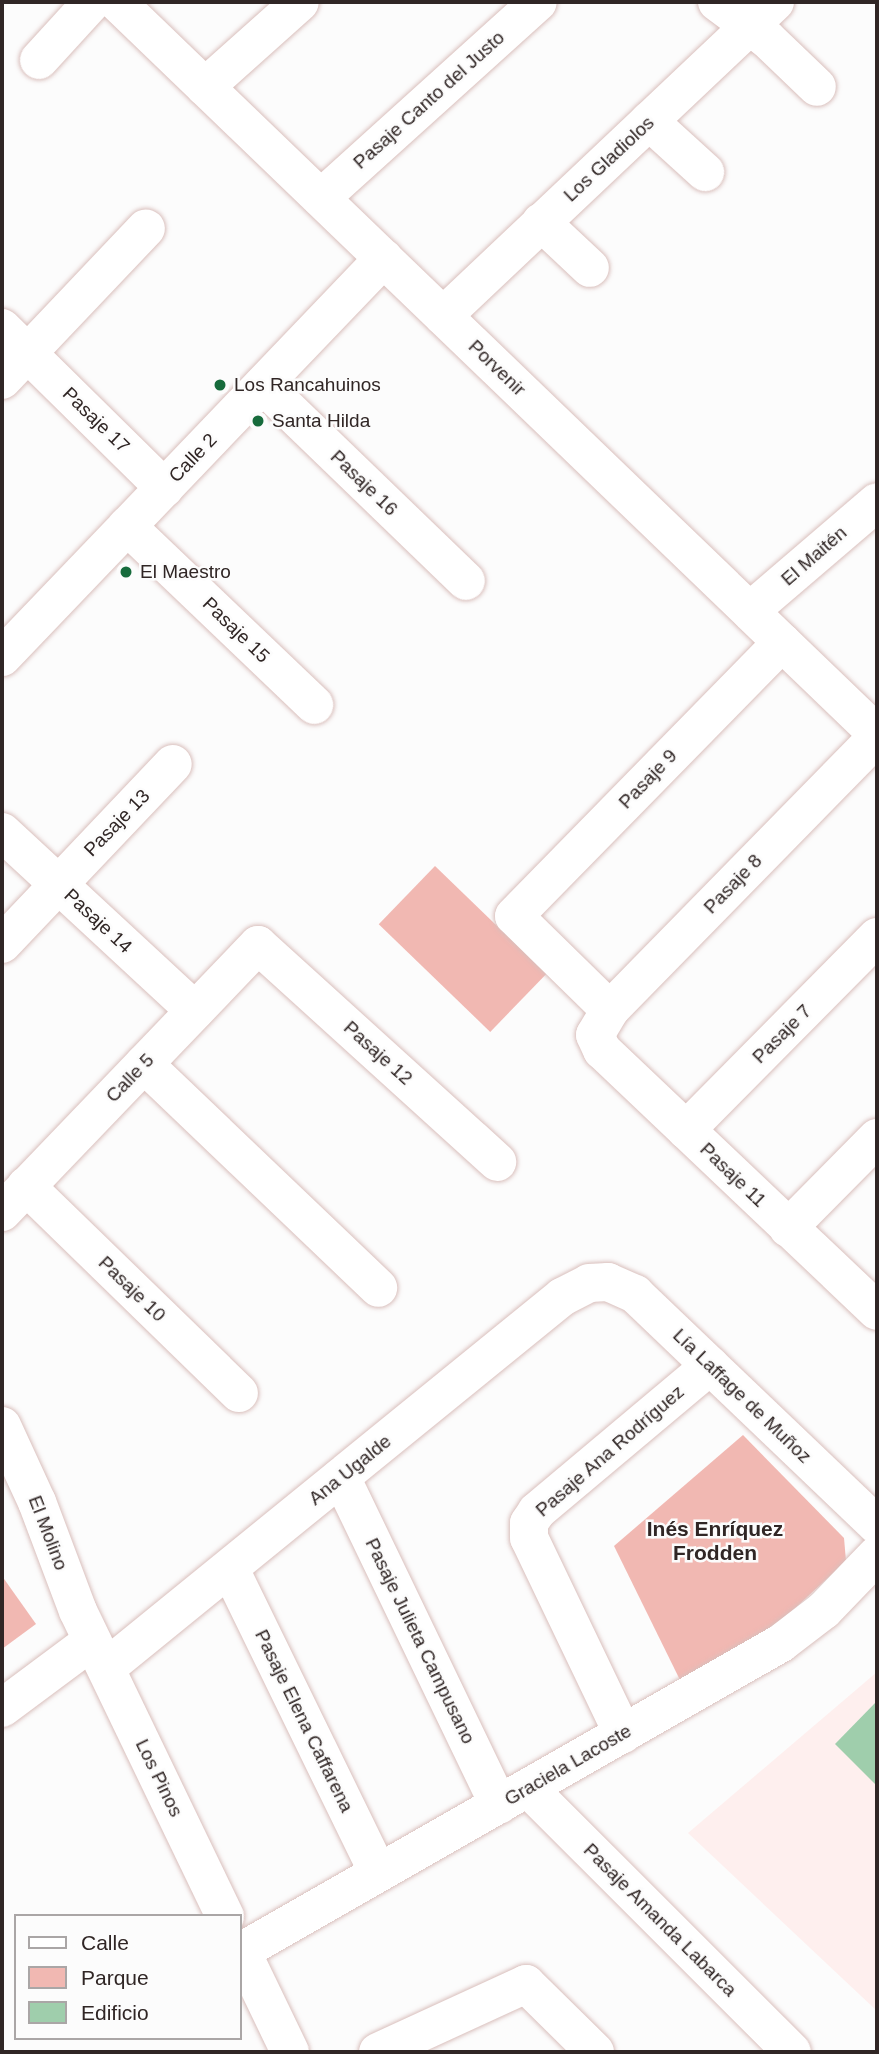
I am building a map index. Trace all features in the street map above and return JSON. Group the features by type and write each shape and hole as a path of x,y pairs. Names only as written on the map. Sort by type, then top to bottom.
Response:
{"street":[{"path":"39,60 92,2"},
{"name":"Porvenir","path":"117,2 877,736"},
{"path":"205,87 300,2"},
{"name":"Pasaje Canto del Justo","path":"321,198 538,2"},
{"path":"716,2 762,14 817,87"},
{"name":"Los Gladiolos","path":"443,316 762,14"},
{"path":"649,121 705,172"},
{"path":"541,222 590,268"},
{"name":"Pasaje 17","path":"146,228 10,354 164,488"},
{"name":"Calle 2","path":"2,657 384,258"},
{"name":"Pasaje 16","path":"263,385 466,581"},
{"name":"El Maitén","path":"750,611 877,502"},
{"name":"Pasaje 15","path":"127,526 314,705"},
{"name":"Pasaje 9","path":"602,1023 514,916 782,642"},
{"name":"Pasaje 8","path":"602,1023 877,736"},
{"name":"Pasaje 13","path":"2,944 173,764"},
{"name":"Pasaje 14","path":"2,832 195,1011"},
{"name":"Pasaje 7","path":"686,1130 877,937"},
{"name":"Calle 5","path":"14,1199 258,945"},
{"name":"Pasaje 12","path":"258,945 497,1162"},
{"name":"Pasaje 11","path":"602,1023 602,1050 877,1311"},
{"path":"144,1064 378,1288"},
{"path":"788,1228 877,1138"},
{"name":"Pasaje 10","path":"14,1199 239,1393"},
{"name":"Lía Laffage de Muñoz","path":"599,1282 635,1294 877,1525"},
{"name":"Ana Ugalde","path":"2,1708 99,1655 230,1569 562,1297 599,1282"},
{"name":"Pasaje Ana Rodríguez","path":"623,1734 530,1538 529,1523 537,1511 710,1366"},
{"name":"El Molino","path":"2,1426 99,1655"},
{"name":"Pasaje Julieta Campusano","path":"341,1477 513,1796"},
{"name":"Graciela Lacoste","path":"242,1948 781,1643 824,1610 877,1555"},
{"name":"Pasaje Elena Caffarena","path":"230,1569 378,1873"},
{"name":"Los Pinos","path":"99,1655 224,1914"},
{"name":"Pasaje Amanda Labarca","path":"513,1796 792,2052"},
{"path":"242,1951 290,2052"},
{"path":"378,2052 526,1984 594,2052"}],"shaded area":[{"path":"877,1672 877,2011 688,1833"}],"green space":[{"path":"435,866 546,974 490,1032 379,924"},
{"path":"743,1435 844,1538 846,1561 778,1624 680,1680 614,1546"},
{"path":"2,1576 36,1624 2,1649"}],"building":[{"path":"877,1701 877,1786 835,1744"}],"place":[{"name":"Los Rancahuinos","path":"220,385"},
{"name":"Santa Hilda","path":"258,421"},
{"name":"El Maestro","path":"126,572"}],"district":[{"name":"Inés Enríquez Frodden","path":"715,1541"}]}
